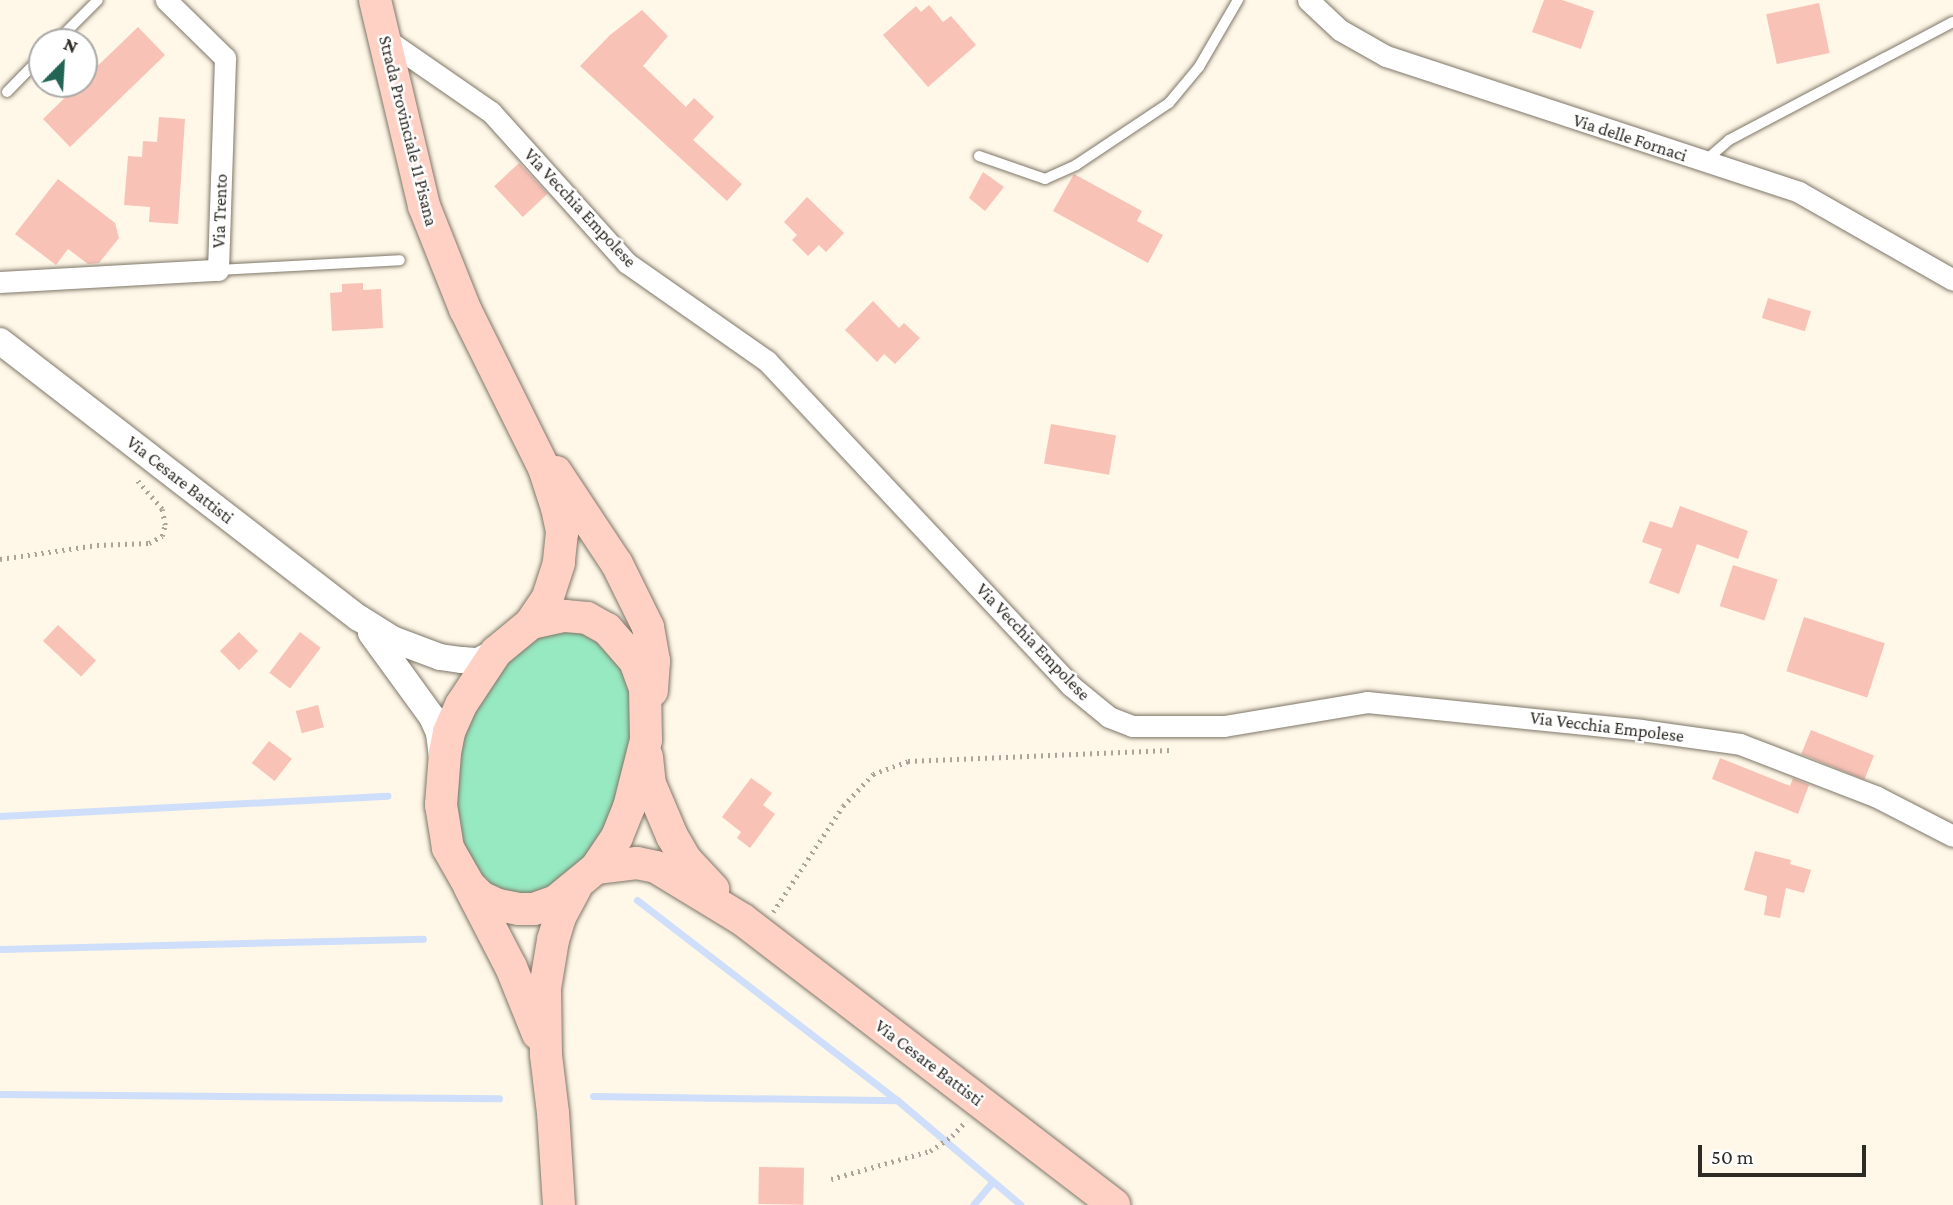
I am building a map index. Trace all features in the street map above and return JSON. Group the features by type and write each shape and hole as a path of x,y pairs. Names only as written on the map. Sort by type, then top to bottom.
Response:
{"main road":[{"name":"Strada Provinciale 11 Pisana","path":"375,0 424,206 465,309 544,468 562,532 559,563 552,585 531,623"},
{"name":"Strada Provinciale 11 Pisana","path":"516,413 617,564 648,628 654,661 646,735"},
{"name":"Via Cesare Battisti","path":"646,735 629,807 617,837 586,877 556,901 534,909 519,909 498,905 481,897 469,885 448,848 442,805 443,778 449,733 461,705 496,652 531,623 565,616 587,618 607,629 635,662 645,688 650,784 671,836 686,860 751,927"},
{"name":"Via Cesare Battisti","path":"586,877 638,863 656,867 751,927 1114,1205"},
{"path":"559,1205 554,1112 546,1055 545,988 560,917 586,877"},
{"path":"469,885 511,967 546,1055"}],"street":[{"name":"Via Trento","path":"0,282 218,270 225,58 166,0"},
{"name":"Via delle Fornaci","path":"1308,0 1340,30 1386,56 1799,192 1953,280"},
{"name":"Via Vecchia Empolese","path":"384,38 491,112 627,263 767,361 1070,685 1110,717 1132,726 1224,726 1367,702 1715,740 1740,744 1877,797 1953,836"},
{"name":"Via Cesare Battisti","path":"0,341 359,618 392,639 440,657 478,660 496,652"},
{"name":"Via Cesare Battisti","path":"359,618 398,666 432,717 439,733 443,778"}],"lane":[{"path":"70,28 98,0"},
{"path":"979,156 1045,179 1076,165 1169,103 1199,67 1238,0"},
{"path":"1705,161 1729,140 1953,22"},
{"path":"7,92 28,70"},
{"path":"218,270 400,260"}],"path":[{"path":"0,559 97,545 149,543 162,536 165,525 162,509 130,472"},
{"path":"751,927 843,806 873,774 908,761 1173,750"},
{"path":"831,1179 930,1151 952,1136"}],"green space":[{"path":"552,631 583,632 599,640 622,668 631,691 632,738 624,778 605,830 585,858 549,889 532,895 503,892 479,876 461,843 456,804 462,736 473,711 506,662 537,635"}],"building":[{"path":"1544,0 1562,0 1594,11 1581,49 1532,32"},
{"path":"1819,3 1830,53 1777,64 1766,14"},
{"path":"929,5 943,22 951,16 976,45 928,87 883,35 916,6 921,12"},
{"path":"642,10 668,36 643,66 686,107 694,98 714,117 693,140 742,184 727,201 580,66 610,35"},
{"path":"138,27 165,55 70,147 43,119 65,98 98,98 98,66"},
{"path":"159,117 185,119 178,224 149,222 150,207 124,205 128,156 142,157 143,141 157,142"},
{"path":"519,163 548,194 523,217 494,186"},
{"path":"983,172 1004,187 985,211 969,198"},
{"path":"1074,174 1142,211 1137,221 1163,235 1148,263 1053,211"},
{"path":"58,179 115,223 119,238 99,263 88,264 68,249 56,265 15,234"},
{"path":"807,197 844,233 826,252 819,245 808,256 792,240 797,235 784,222"},
{"path":"363,283 363,290 381,289 383,328 332,331 330,293 342,292 342,284"},
{"path":"1768,298 1811,311 1805,331 1762,318"},
{"path":"873,301 899,328 904,323 920,338 895,364 884,354 877,362 845,330"},
{"path":"1051,424 1116,435 1109,475 1044,463"},
{"path":"1680,506 1748,531 1738,559 1697,544 1679,594 1649,583 1662,549 1642,542 1650,521 1672,528"},
{"path":"1733,565 1778,580 1764,620 1720,606"},
{"path":"1804,617 1885,643 1867,697 1786,671"},
{"path":"58,625 96,660 81,677 43,641"},
{"path":"239,632 258,651 239,670 220,651"},
{"path":"300,632 321,648 290,688 269,673"},
{"path":"318,705 324,727 302,733 296,711"},
{"path":"1811,730 1874,755 1864,780 1801,754"},
{"path":"269,741 292,759 275,781 252,763"},
{"path":"1720,758 1790,786 1793,778 1809,785 1798,814 1712,779"},
{"path":"751,778 772,793 763,805 775,814 750,848 737,838 741,832 722,817"},
{"path":"1755,851 1791,860 1790,864 1811,870 1804,893 1786,888 1780,918 1764,915 1767,896 1744,890"},
{"path":"759,1167 804,1168 803,1205 758,1204"}],"waterway":[{"path":"0,816 387,796"},
{"path":"637,900 897,1100 1021,1205"},
{"path":"0,949 423,939"},
{"path":"0,1094 499,1098"},
{"path":"593,1096 897,1100"},
{"path":"973,1205 992,1182"}]}
